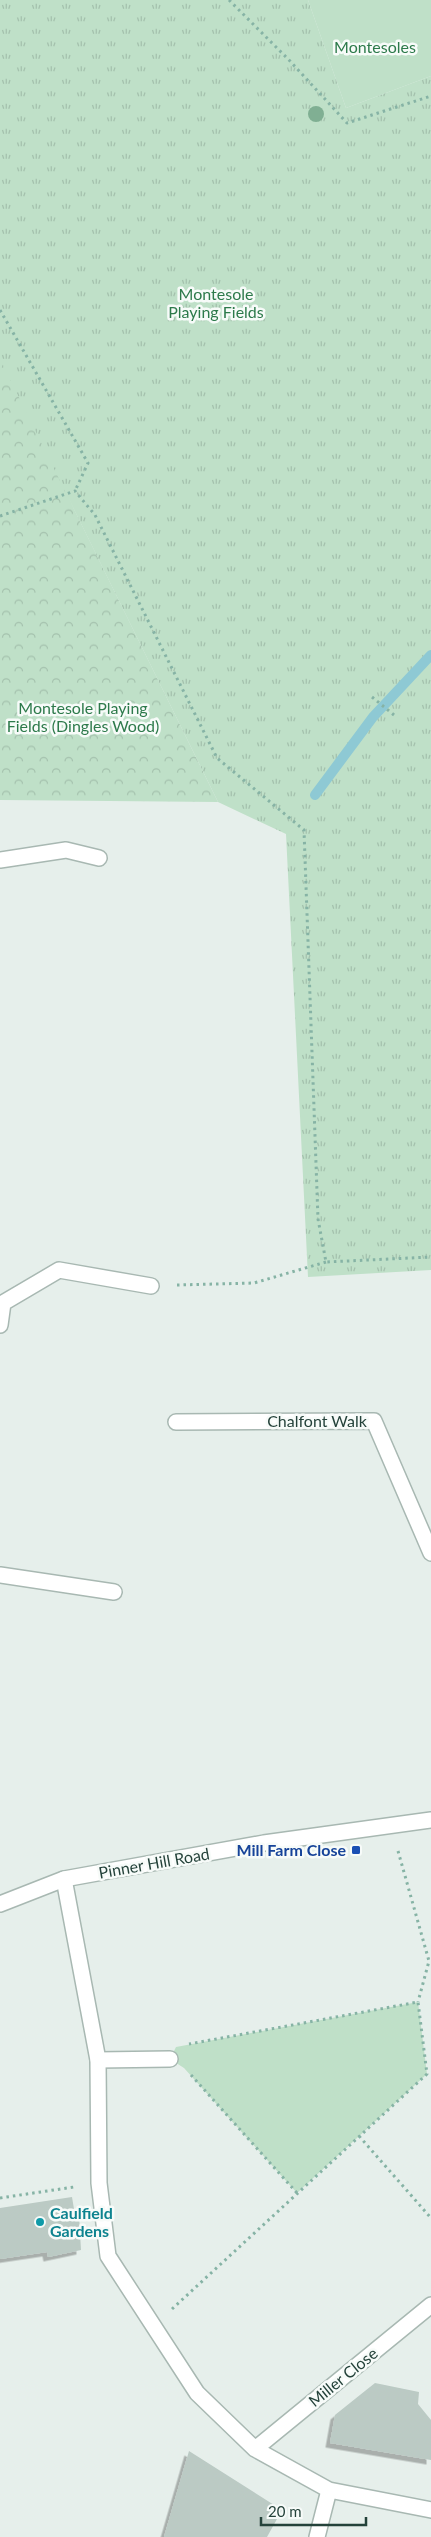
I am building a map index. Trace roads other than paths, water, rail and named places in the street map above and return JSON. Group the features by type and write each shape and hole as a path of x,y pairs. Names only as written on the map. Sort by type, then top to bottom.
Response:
{"street":[{"path":"0,860 66,850 99,858"},
{"path":"0,1325 2,1301 59,1270 151,1286"},
{"name":"Chalfont Walk","path":"176,1422 374,1421 431,1553"},
{"path":"0,1575 114,1592"},
{"name":"Pinner Hill Road","path":"0,1904 64,1879 264,1843 431,1820"},
{"path":"64,1879 98,2060 99,2183 108,2256 197,2393 255,2448 329,2490 431,2510"},
{"path":"98,2060 170,2059"},
{"name":"Miller Close","path":"255,2448 431,2305"},
{"path":"317,2537 329,2490"}],"waterway":[{"path":"315,795 373,717 431,655"}],"place":[{"name":"Mill Farm Close","path":"356,1850"},
{"name":"Caulfield Gardens","path":"40,2222"}],"park label":[{"name":"Montesoles","path":"375,47"},
{"name":"Montesole Playing Fields","path":"216,303"},
{"name":"Montesole Playing Fields (Dingles Wood)","path":"83,717"}]}
